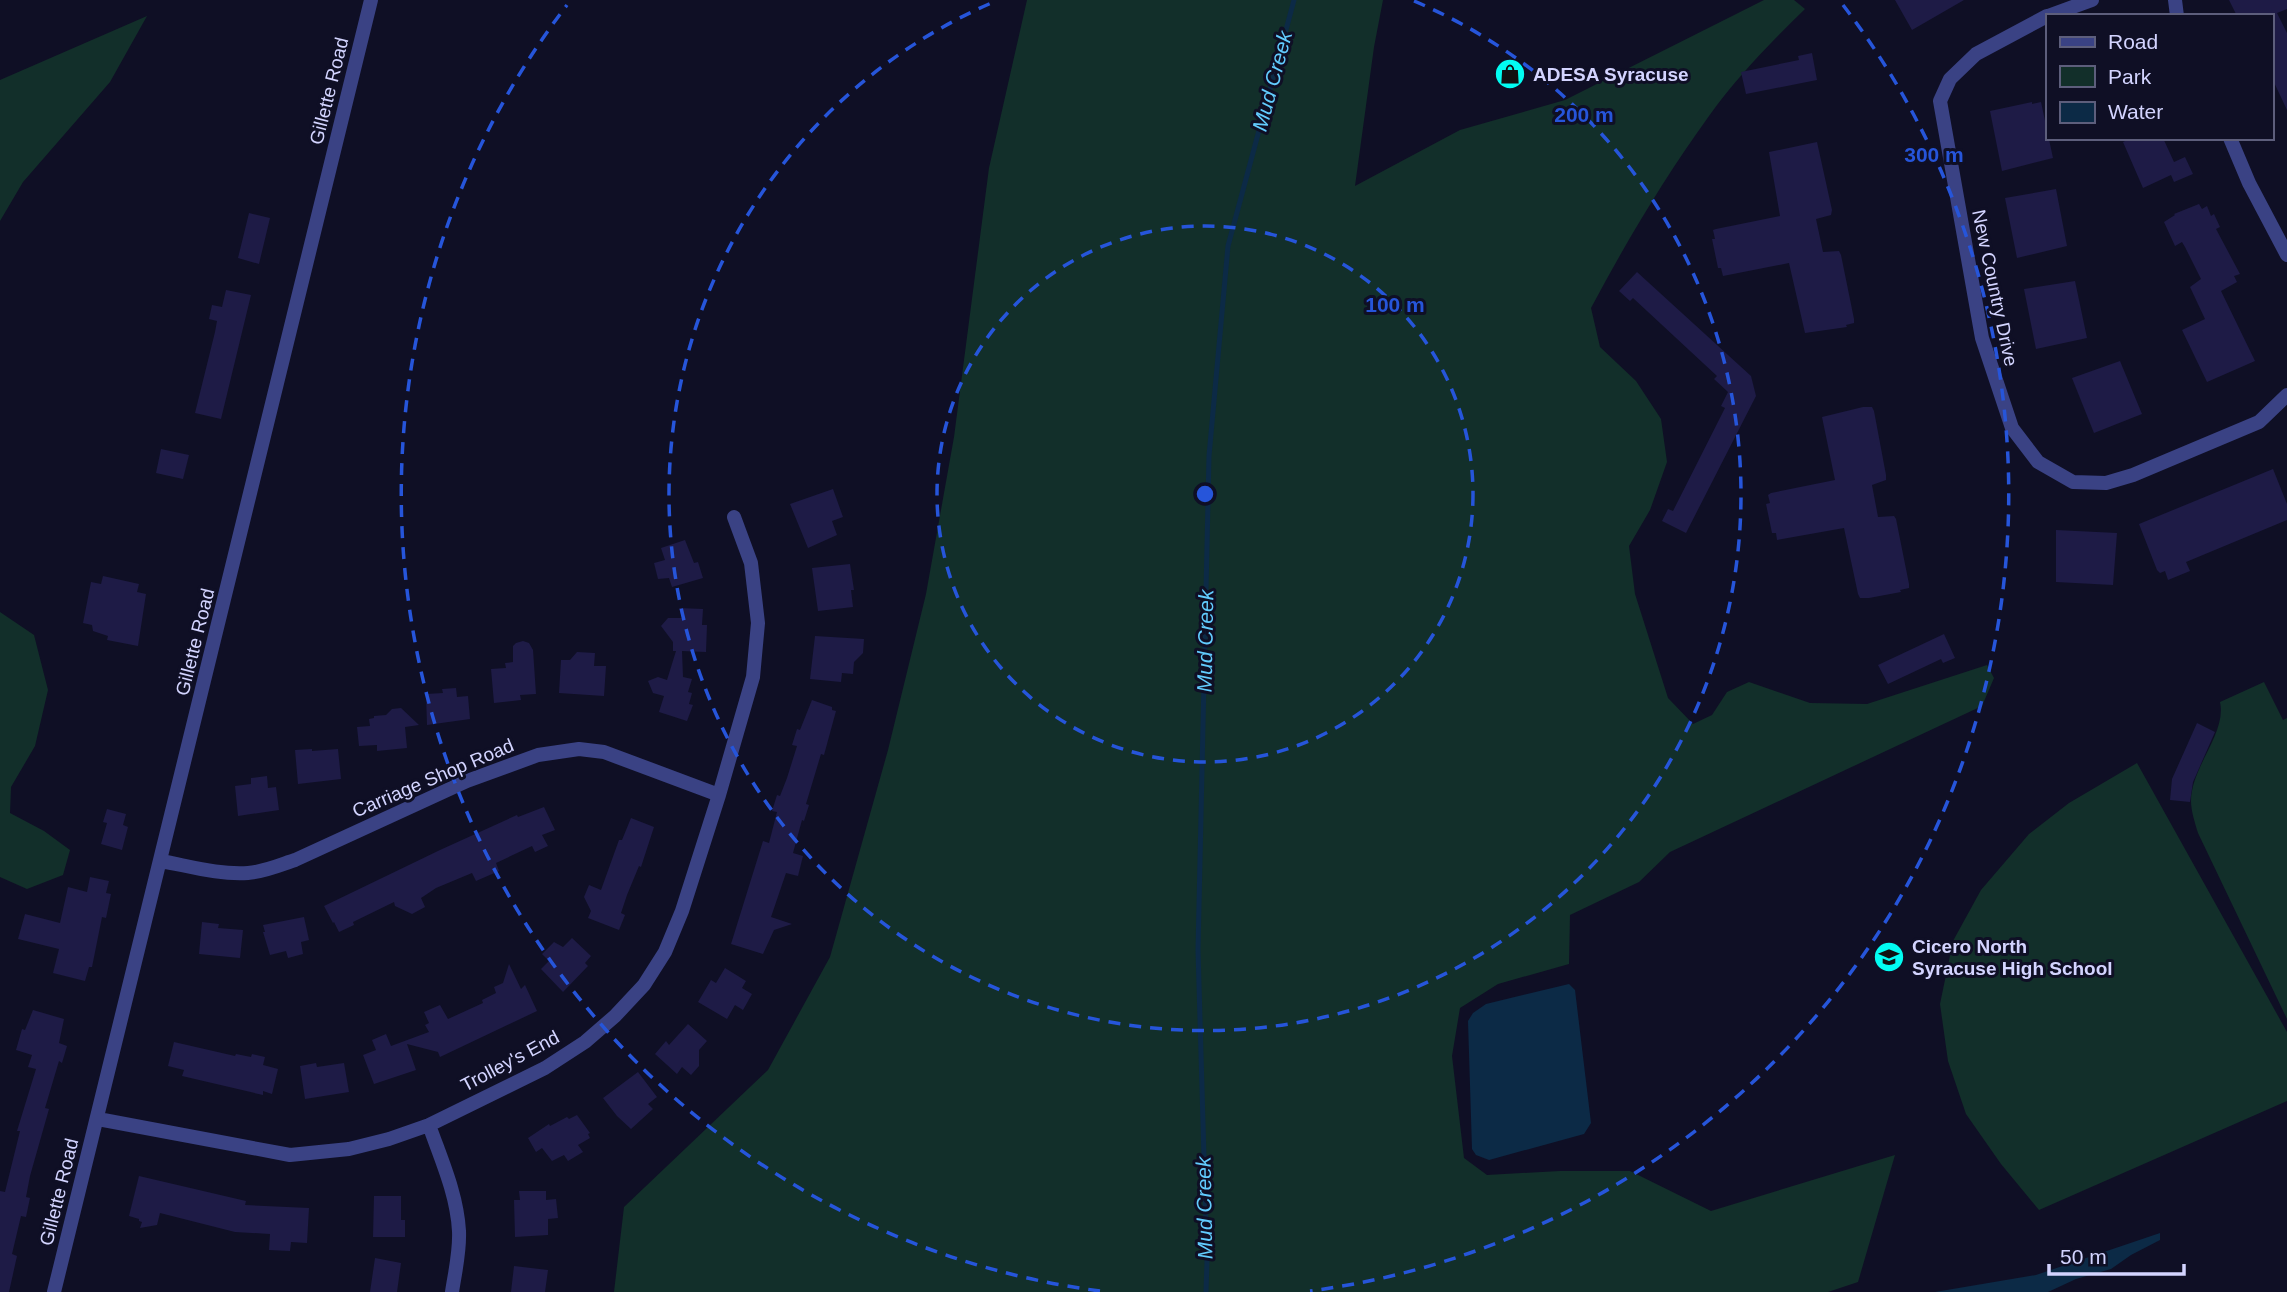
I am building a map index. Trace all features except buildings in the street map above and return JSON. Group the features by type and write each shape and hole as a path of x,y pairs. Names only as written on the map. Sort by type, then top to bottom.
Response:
{"street":[{"name":"Gillette Road","path":"54,1292 371,0"},
{"name":"New Country Drive","path":"2054,14 2092,0"},
{"name":"New Country Drive","path":"2046,17 1976,54 1950,79 1940,102 1982,338 2012,428 2038,462 2073,482 2106,483 2133,475 2259,422 2287,395"},
{"path":"2231,140 2249,183 2287,255"},
{"name":"Trolley's End","path":"97,1119 290,1155 349,1149 429,1125 545,1068 586,1042 615,1016 644,985 665,952 682,911 753,677 758,623 751,563 734,517"},
{"name":"Carriage Shop Road","path":"161,861 233,873 269,869 295,860 467,781 538,755 579,749 604,752 719,796"},
{"path":"429,1125 451,1186 457,1213 458,1257 452,1292"}],"green space":[{"path":"1027,0 1383,0 1355,186 1460,130 1565,100 1764,0 1794,0 1805,9 1755,60 1709,116 1647,210 1591,308 1600,347 1636,381 1661,419 1667,462 1650,510 1629,546 1635,594 1668,698 1693,724 1712,715 1727,692 1749,682 1810,703 1867,704 1987,665 1994,678 1982,706 1670,852 1639,882 1570,915 1569,964 1498,984 1460,1008 1452,1056 1464,1158 1487,1175 1630,1171 1711,1211 1895,1155 1858,1282 1828,1292 614,1292 624,1207 768,1070 830,957 888,750 926,594 954,437 989,168"},
{"path":"147,16 110,82 23,182 0,221 0,80"},
{"path":"0,612 34,635 48,690 35,746 11,787 10,813 44,831 70,850 63,875 27,889 0,877"},
{"path":"2264,682 2283,720 2287,718 2287,1019 2198,833 2191,805 2197,776 2218,726 2220,702"},
{"path":"2137,763 2287,1032 2287,1101 2039,1210 2001,1164 1966,1114 1948,1061 1940,1004 1953,941 1981,890 2029,834 2069,803"}],"water":[{"path":"1569,984 1575,990 1591,1123 1584,1134 1489,1160 1476,1155 1472,1149 1468,1021 1473,1013 1486,1004"},
{"path":"2160,1233 2160,1240 2111,1269 2076,1279 2048,1292 1935,1292 2036,1275"}],"waterway":[{"name":"Mud Creek","path":"1206,1292 1198,950 1209,456 1228,246 1294,0"}],"place":[{"name":"ADESA Syracuse","path":"1510,74"},
{"name":"Cicero North Syracuse High School","path":"1889,957"}]}
